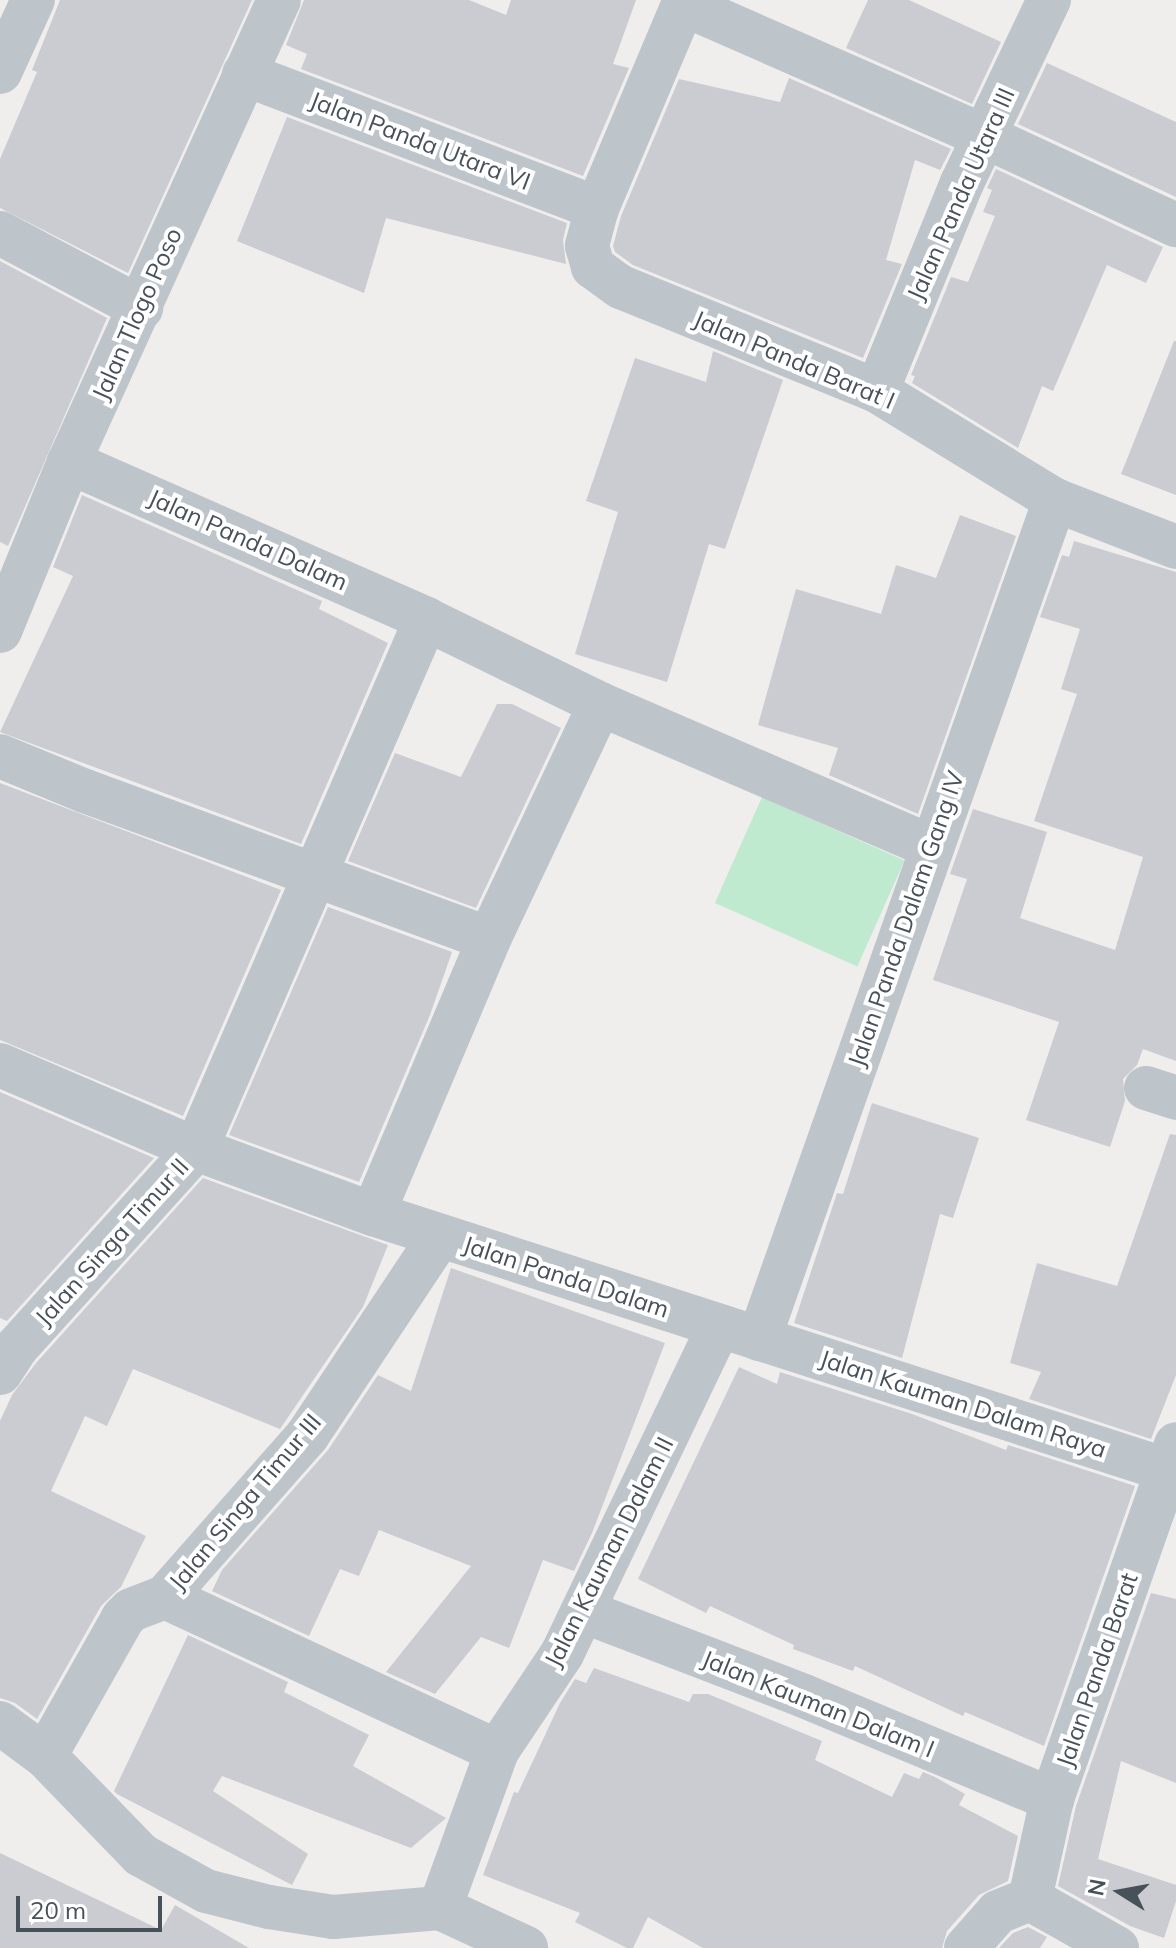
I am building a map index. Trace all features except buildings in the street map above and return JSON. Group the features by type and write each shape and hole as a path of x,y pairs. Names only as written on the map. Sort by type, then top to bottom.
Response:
{"street":[{"path":"0,72 33,0"},
{"name":"Jalan Tlogo Poso","path":"0,631 10,578 69,462 141,308 279,0"},
{"name":"Jalan Panda Utara III","path":"877,391 984,136 1049,0"},
{"path":"597,208 684,2 1176,225"},
{"name":"Jalan Panda Utara VI","path":"244,74 597,208"},
{"name":"Jalan Panda Barat I","path":"597,208 588,255 593,267 621,287 877,391 1055,500 1176,547"},
{"path":"0,233 141,308"},
{"name":"Jalan Panda Dalam","path":"69,462 426,619 600,704 932,847"},
{"name":"Jalan Panda Dalam Gang IV","path":"739,1332 932,847 1055,500"},
{"path":"196,1149 426,619"},
{"path":"373,1214 489,939 600,704"},
{"path":"0,756 489,939"},
{"name":"Jalan Panda Dalam","path":"0,1065 196,1149 373,1214 739,1332"},
{"name":"Jalan Singa Timur II","path":"0,1373 16,1348 196,1149"},
{"name":"Jalan Singa Timur III","path":"45,1756 123,1618 131,1610 165,1597 307,1436 440,1236"},
{"name":"Jalan Kauman Dalam Raya","path":"739,1332 1172,1457"},
{"name":"Jalan Kauman Dalam II","path":"440,1908 497,1751 562,1654 739,1332"},
{"name":"Jalan Panda Barat","path":"1030,1899 1052,1799 1172,1457"},
{"path":"165,1597 497,1751"},
{"name":"Jalan Kauman Dalam I","path":"583,1611 804,1696 1052,1799"},
{"path":"0,1723 45,1756 141,1855 206,1891 269,1907 328,1933 440,1908 526,1948"},
{"path":"966,1948 998,1912 1030,1899 1117,1948"}],"green space":[{"path":"762,797 905,860 857,966 715,903"}]}
